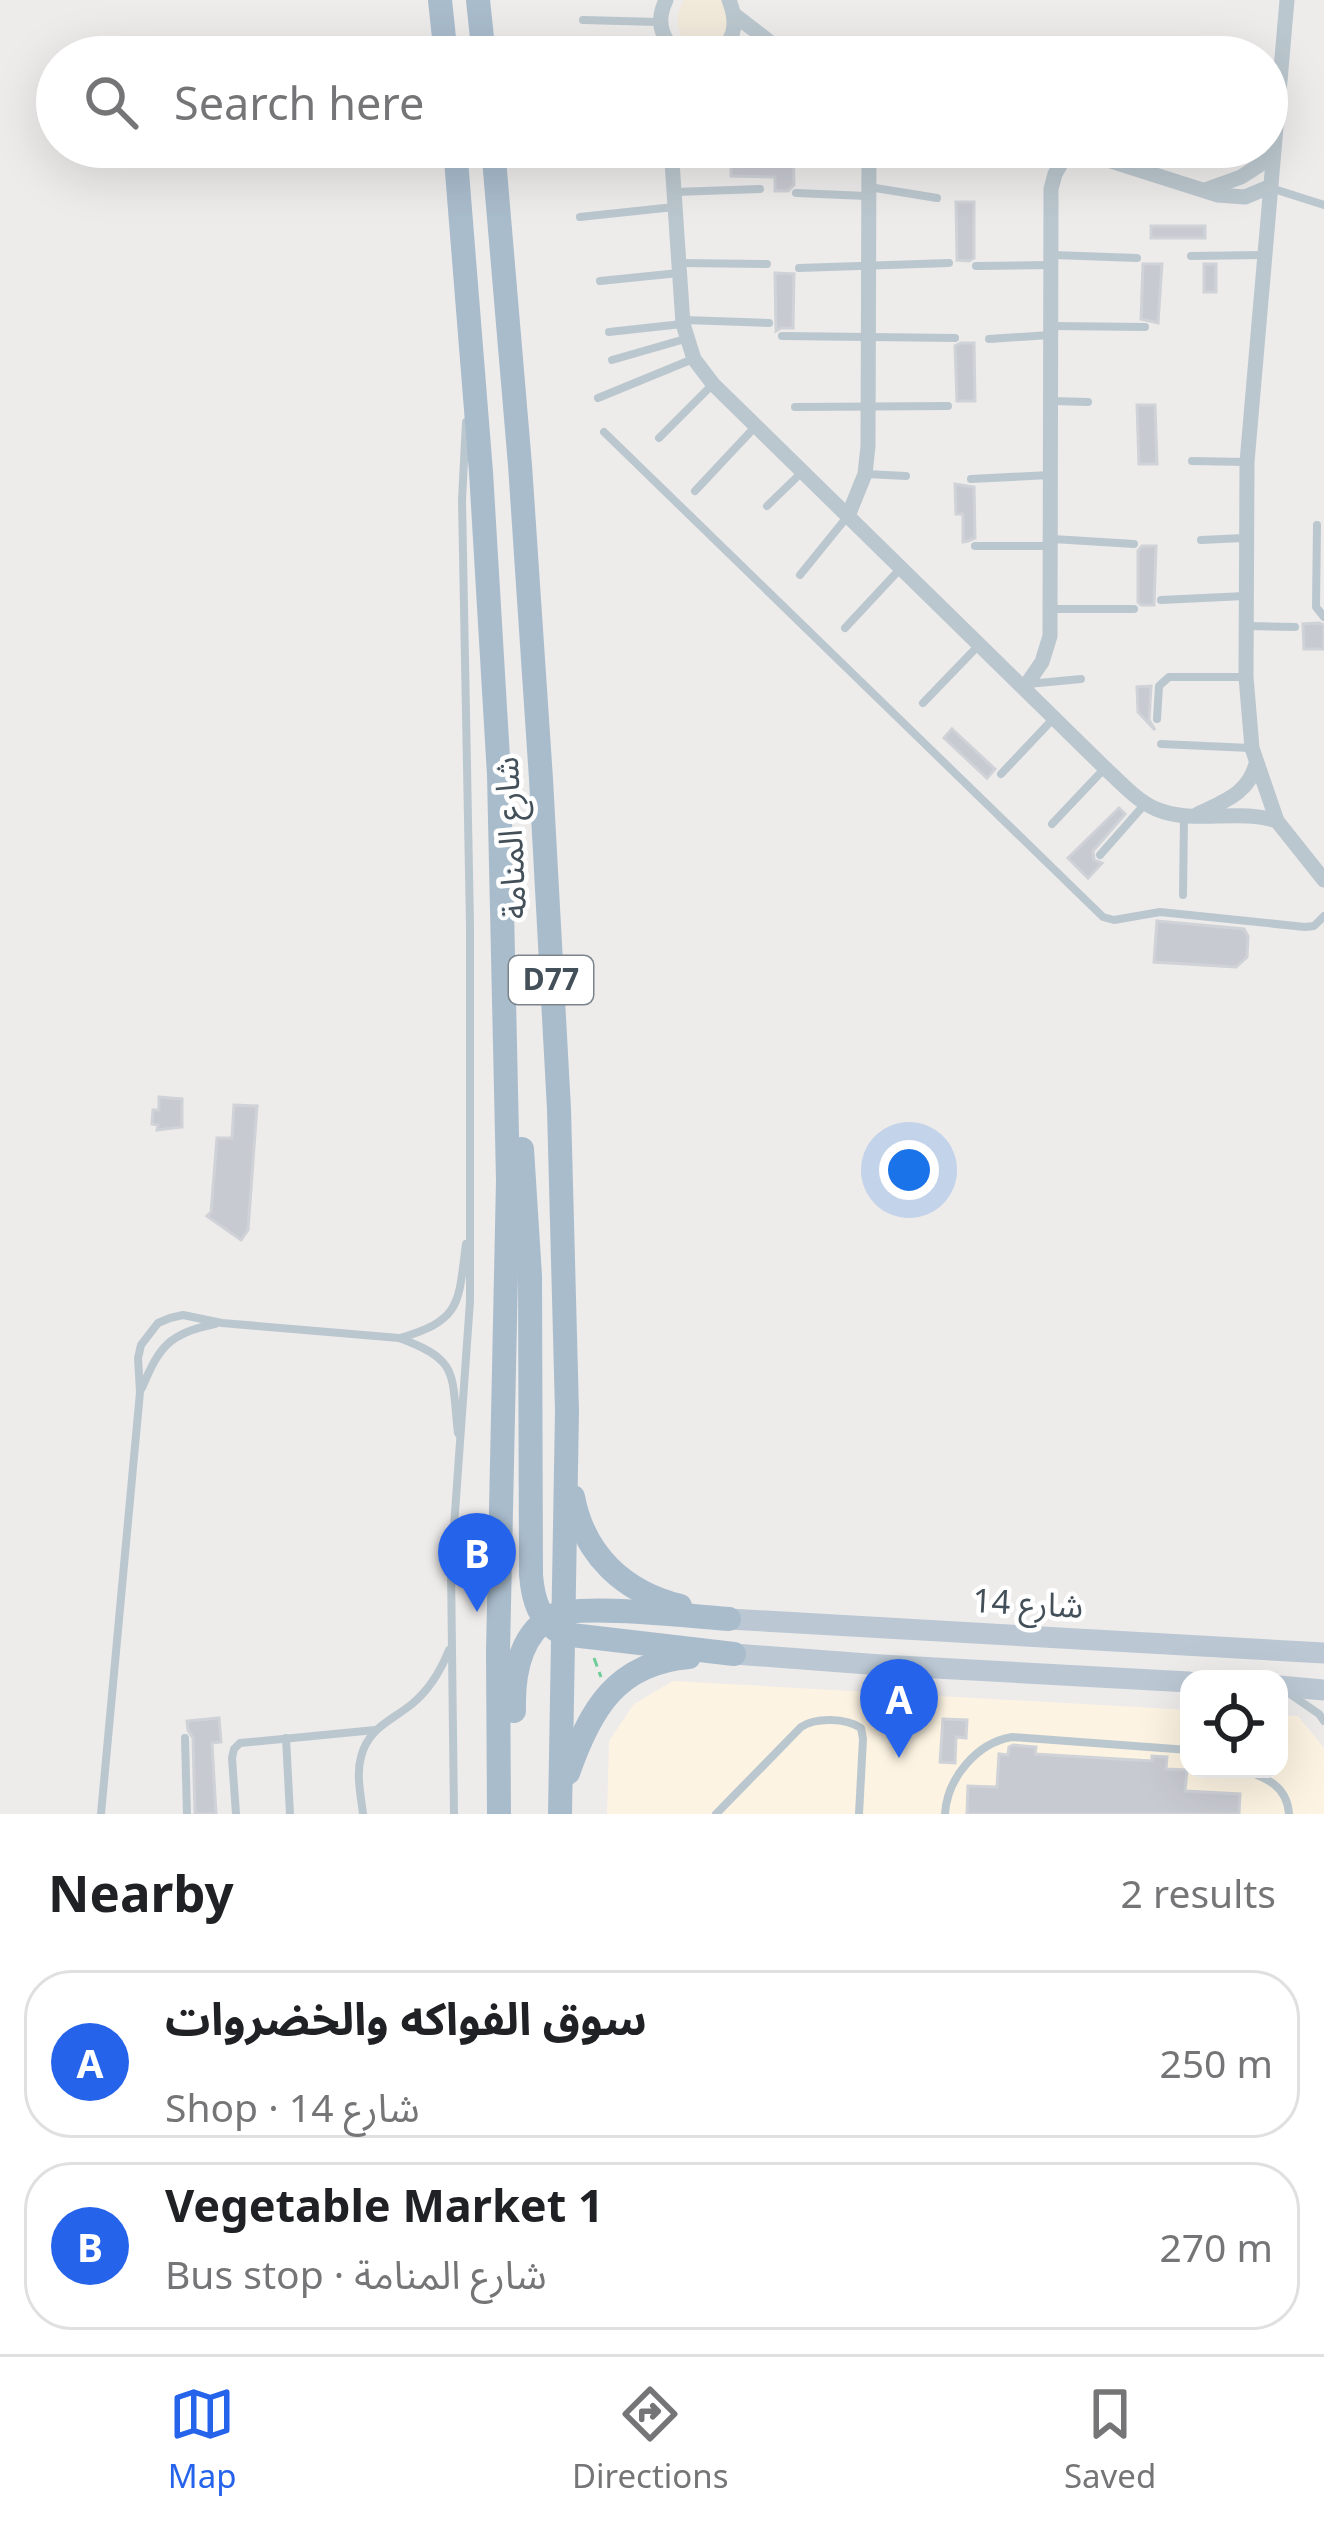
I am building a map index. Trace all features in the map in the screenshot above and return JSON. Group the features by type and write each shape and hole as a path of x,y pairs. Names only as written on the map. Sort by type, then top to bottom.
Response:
{"main road":[{"path":"440,0 444,36"},
{"path":"478,0 482,36"},
{"name":"شارع المنامة","path":"457,168 499,775 508,1180 499,1814"},
{"name":"شارع المنامة","path":"495,168 520,465 560,1131 567,1411 557,1622 560,1806"},
{"path":"505,1030 528,1225 532,1586 534,1599 557,1622 734,1654 1180,1682"},
{"path":"567,1411 574,1504 599,1558 645,1595 729,1618"},
{"path":"515,1814 514,1698 518,1664 532,1634 557,1622 729,1618"},
{"name":"شارع 14","path":"729,1618 1324,1653"},
{"path":"560,1806 585,1727 624,1679 667,1660 734,1654"},
{"path":"1288,1688 1324,1690"}],"street":[{"path":"663,36 660,22 666,0"},
{"path":"1284,36 1287,0"},
{"path":"732,8 766,36"},
{"path":"729,36 735,29 732,8"},
{"path":"673,168 684,327 694,359 713,384 1145,804 1190,816 1249,815 1277,821"},
{"path":"848,516 865,474 869,168"},
{"path":"1025,686 1042,662 1050,636 1051,189 1058,168"},
{"path":"1135,168 1231,197 1270,187"},
{"path":"1205,190 1255,168"},
{"path":"1190,816 1243,790 1252,778 1245,626 1247,462 1271,168"},
{"path":"1254,756 1277,821 1324,880"}],"lane":[{"path":"583,20 660,22"},
{"path":"1270,187 1324,205"},
{"path":"580,217 760,189"},
{"path":"796,193 869,191 938,198"},
{"path":"1191,256 1264,255"},
{"path":"976,266 1137,258"},
{"path":"799,268 949,263"},
{"path":"600,281 680,268 767,264"},
{"path":"610,332 769,322"},
{"path":"612,360 684,327"},
{"path":"988,339 1051,330 1145,327"},
{"path":"782,336 955,338"},
{"path":"598,398 694,359"},
{"path":"454,1814 452,1569 466,1374 470,1228 462,500 466,419 474,380"},
{"path":"658,438 713,384"},
{"path":"1051,401 1088,401"},
{"path":"795,407 948,406"},
{"path":"695,490 756,426"},
{"path":"604,432 1103,917 1114,920 1160,913 1305,927 1314,926 1324,916"},
{"path":"1192,461 1247,462"},
{"path":"767,506 802,472"},
{"path":"865,474 906,476"},
{"path":"970,479 1051,475"},
{"path":"800,574 848,516"},
{"path":"1320,530 1316,608 1324,616"},
{"path":"1201,540 1246,537"},
{"path":"975,546 1134,544"},
{"path":"845,628 901,568"},
{"path":"1161,599 1245,596"},
{"path":"1051,609 1134,609"},
{"path":"1245,626 1295,627"},
{"path":"923,703 979,645"},
{"path":"1157,719 1159,686 1169,677 1246,677"},
{"path":"1025,686 1081,680"},
{"path":"1001,774 1054,718"},
{"path":"1161,744 1254,756"},
{"path":"1052,824 1105,768"},
{"path":"1100,855 1145,804"},
{"path":"1184,895 1190,816"},
{"path":"399,1338 428,1330 450,1313 461,1287 470,1228"},
{"path":"100,1814 140,1392 138,1358 148,1333 158,1324 183,1316 399,1338 424,1347 445,1363 454,1389 460,1446"},
{"path":"140,1392 153,1360 172,1338 222,1322"},
{"path":"363,1814 361,1756 375,1730 429,1687 452,1642"},
{"path":"1288,1693 1324,1721"},
{"path":"717,1814 811,1720 852,1722 861,1728 859,1814"},
{"path":"236,1814 234,1749 241,1743 375,1730"},
{"path":"185,1738 187,1814"},
{"path":"286,1738 290,1814"},
{"path":"945,1814 954,1779 1000,1739 1180,1749"},
{"path":"1265,1778 1282,1791 1289,1814"}],"shaded area":[{"path":"673,1681 1180,1709 1180,1778 1288,1778 1288,1715 1298,1716 1324,1748 1324,1814 607,1814 609,1741 634,1704"}],"sand":[{"path":"684,0 728,0 736,18 724,36 681,36 679,10"}],"building":[{"path":"731,168 794,168 794,185 788,191 775,191 775,177 731,176"},
{"path":"956,202 974,202 974,258 969,261 957,260"},
{"path":"1151,226 1205,226 1205,238 1151,238"},
{"path":"1143,264 1162,264 1158,323 1141,319"},
{"path":"1204,264 1216,264 1216,292 1204,292"},
{"path":"775,273 794,274 793,328 776,331"},
{"path":"974,343 975,401 957,401 955,346"},
{"path":"1137,405 1155,405 1157,464 1139,464"},
{"path":"955,484 974,487 975,538 963,542 963,514 956,514"},
{"path":"1142,546 1156,546 1154,605 1138,602 1138,551"},
{"path":"1303,624 1324,625 1324,649 1304,649"},
{"path":"1151,686 1149,720 1155,730 1138,712 1137,687"},
{"path":"952,729 995,769 987,778 944,738"},
{"path":"1119,808 1125,814 1093,851 1094,860 1102,863 1088,878 1068,858"},
{"path":"1157,921 1244,929 1247,957 1236,967 1154,962"},
{"path":"159,1097 182,1099 182,1127 157,1130 158,1125 152,1124"},
{"path":"234,1105 257,1106 248,1230 241,1240 207,1216 217,1138 232,1138"},
{"path":"219,1718 221,1742 212,1743 216,1814 195,1814 193,1738 187,1721"},
{"path":"943,1719 967,1720 966,1738 956,1737 955,1763 940,1762"},
{"path":"1009,1747 1036,1747 1035,1754 1152,1761 1152,1756 1167,1757 1166,1769 1180,1770 1180,1778 1186,1778 1185,1791 1240,1794 1239,1814 967,1814 968,1786 997,1787 999,1754 1008,1755"}],"place":[{"name":"Vegetable Market 1","path":"477,1612"},
{"name":"سوق الفواكه والخضروات","path":"899,1758"}]}
